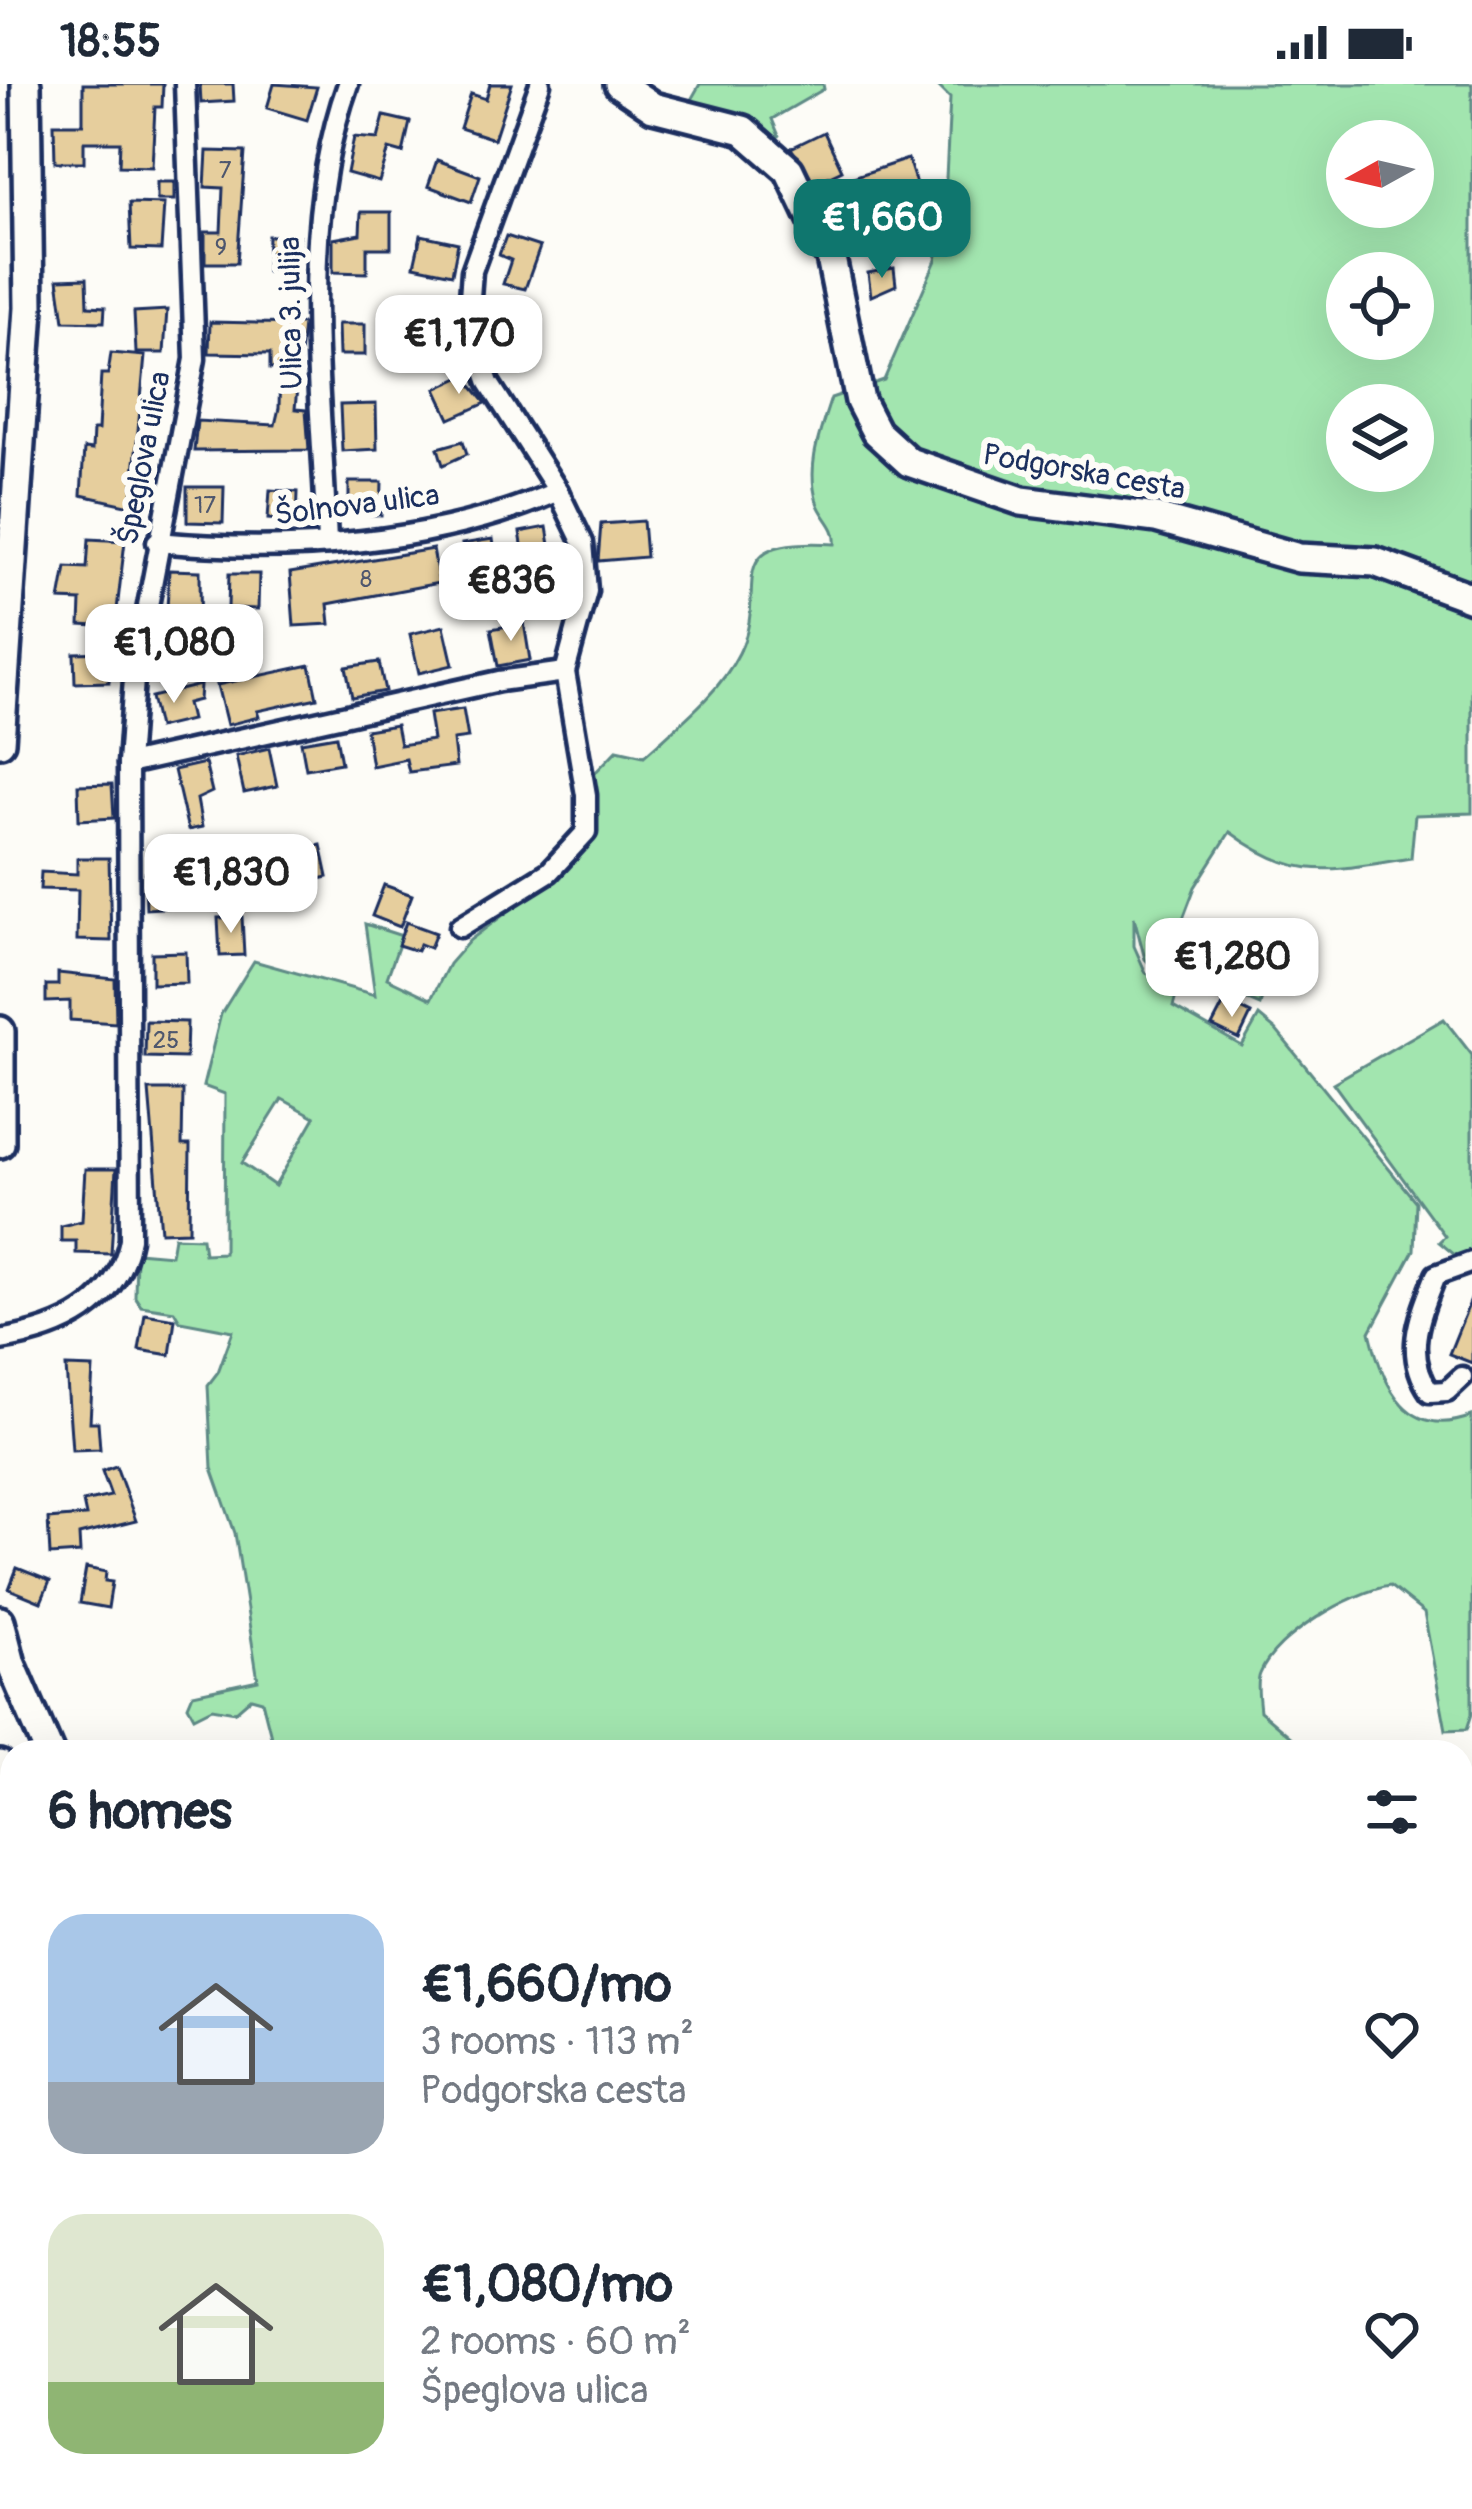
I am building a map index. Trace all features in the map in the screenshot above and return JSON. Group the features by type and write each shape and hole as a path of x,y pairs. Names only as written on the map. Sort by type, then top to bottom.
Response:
{"street":[{"path":"0,742 28,308 26,84"},
{"name":"Špeglova ulica","path":"0,1340 51,1328 99,1302 125,1268 130,1239 133,1025 128,764 134,679 195,359 184,84"},
{"name":"Ulica 3. julija","path":"328,544 318,254 326,165 348,84"},
{"path":"460,926 549,872 586,832 586,795 566,672 587,573 584,543 558,491 489,383 469,334 467,309 472,272 539,84"},
{"name":"Podgorska cesta","path":"619,84 653,106 743,130 789,170 831,258 860,401 876,432 909,462 1022,501 1176,522 1299,558 1376,562 1472,598"},
{"name":"Šolnova ulica","path":"157,542 328,544 439,527 558,491"},
{"path":"128,764 499,681 566,672"},
{"path":"0,1031 0,1143"},
{"path":"1462,1377 1447,1391 1430,1392 1414,1370 1414,1338 1436,1275 1472,1262"},
{"path":"0,1621 11,1664 44,1740"}],"green space":[{"path":"700,84 823,84 824,89 772,119 779,136 770,140 703,111 692,98"},
{"path":"936,84 1472,84 1472,813 1415,815 1411,858 1337,868 1296,866 1230,832 1195,887 1176,937 1271,967 1260,1005 1191,976 1153,967 1145,959 1134,917 1134,946 1146,973 1178,988 1173,1007 1242,1046 1259,1016 1276,1030 1416,1202 1414,1250 1370,1332 1391,1389 1415,1415 1450,1422 1472,1416 1472,1714 1467,1729 1446,1730 1424,1613 1390,1586 1317,1618 1268,1660 1260,1674 1260,1711 1294,1740 272,1740 262,1701 251,1698 235,1712 212,1708 194,1717 188,1706 193,1694 258,1680 235,1533 212,1468 208,1385 218,1372 233,1331 180,1321 174,1311 141,1306 135,1297 136,1252 171,1255 174,1237 202,1238 204,1254 224,1253 225,1094 203,1086 221,1014 254,961 375,995 365,924 402,936 387,978 431,999 449,964 470,940 579,858 592,831 589,779 617,750 644,756 696,709 731,668 748,629 753,571 759,558 773,549 797,544 835,544 814,489 814,462 831,398 884,380 936,260 944,218 950,98","holes":["282,1099 315,1117 275,1186 242,1163"]},
{"path":"1444,1019 1472,1055 1472,1257 1461,1260 1439,1242 1445,1236 1333,1083"}],"building":[{"path":"83,84 163,84 162,107 155,107 152,167 119,166 120,142 84,142 84,162 55,162 54,124 83,124"},
{"path":"200,84 233,84 234,101 201,103"},
{"path":"274,84 317,87 307,120 267,108"},
{"path":"490,84 512,84 494,139 460,128 471,94 486,99"},
{"path":"384,116 410,122 403,153 389,149 379,182 347,173 354,137 378,139"},
{"path":"824,132 842,170 815,183 791,148"},
{"path":"207,151 245,152 237,263 205,263 205,232 221,232 223,188 205,187"},
{"path":"908,159 916,184 878,202 883,224 876,226 878,234 863,239 860,231 852,233 838,182"},
{"path":"437,160 480,176 471,202 428,186"},
{"path":"157,182 174,182 174,200 157,200"},
{"path":"129,203 164,204 161,250 131,249"},
{"path":"361,212 391,212 391,248 367,248 367,273 333,272 333,239 360,234"},
{"path":"421,235 458,243 452,274 414,266"},
{"path":"268,236 299,236 298,272 267,271"},
{"path":"506,236 540,247 525,289 503,284 511,260 499,255"},
{"path":"894,268 896,285 871,296 868,273"},
{"path":"87,278 88,306 105,307 104,322 64,321 58,279"},
{"path":"441,299 444,342 436,342 437,355 414,357 410,302"},
{"path":"167,310 164,353 136,353 134,312"},
{"path":"210,322 303,324 295,409 306,410 309,450 194,451 197,421 275,425 279,408 280,369 270,369 270,354 209,353"},
{"path":"338,324 365,324 365,355 339,355"},
{"path":"111,353 145,356 131,506 81,495 84,449 92,450 93,430 98,430 101,374 108,374"},
{"path":"464,376 486,403 450,419 436,389"},
{"path":"376,404 377,449 342,451 340,405"},
{"path":"463,441 467,454 443,465 438,448"},
{"path":"349,482 382,482 381,515 349,514"},
{"path":"187,487 224,487 223,523 187,522"},
{"path":"270,490 298,492 297,521 268,519"},
{"path":"643,521 646,557 598,561 601,524"},
{"path":"547,527 553,563 526,568 520,532"},
{"path":"89,539 125,541 115,627 80,625 81,601 60,600 66,567 87,568"},
{"path":"493,539 498,574 468,578 462,544"},
{"path":"433,549 439,583 328,604 330,624 294,626 290,573"},
{"path":"169,570 200,571 201,671 158,668 159,651 173,651 173,630 166,630"},
{"path":"229,574 259,574 258,609 228,608"},
{"path":"557,596 560,610 535,616 532,601"},
{"path":"524,623 530,660 498,666 491,629"},
{"path":"444,626 453,665 419,673 410,634"},
{"path":"109,652 109,682 75,683 74,653"},
{"path":"379,662 385,691 352,697 346,667"},
{"path":"310,665 317,698 257,711 259,717 227,725 217,685"},
{"path":"200,685 199,700 187,703 191,720 158,728 151,697"},
{"path":"463,709 468,738 453,740 456,766 409,772 406,759 372,766 366,730 396,725 400,745 433,740 429,714"},
{"path":"336,736 341,763 306,769 301,742"},
{"path":"269,748 277,786 244,793 236,756"},
{"path":"205,763 212,792 197,799 202,827 188,830 174,770"},
{"path":"112,784 114,818 79,820 78,785"},
{"path":"321,845 328,877 293,885 287,852"},
{"path":"77,858 109,858 111,941 77,940 78,890 40,889 41,872 77,874"},
{"path":"210,870 211,905 146,909 145,873"},
{"path":"384,885 412,895 400,927 372,916"},
{"path":"242,917 244,955 220,956 218,918"},
{"path":"406,922 436,933 430,948 420,944 417,951 398,945"},
{"path":"186,952 187,983 152,984 152,953"},
{"path":"58,973 115,979 116,1023 70,1020 70,1001 46,1002 46,985 58,985"},
{"path":"1225,1001 1251,1014 1239,1039 1212,1026"},
{"path":"146,1021 187,1022 186,1058 145,1057"},
{"path":"149,1090 183,1090 182,1145 190,1145 189,1231 161,1232"},
{"path":"85,1169 116,1169 111,1254 76,1253 76,1241 61,1241 61,1226 82,1221"},
{"path":"1472,1297 1472,1363 1449,1354"},
{"path":"145,1314 175,1319 170,1355 139,1350"},
{"path":"66,1367 93,1368 90,1422 98,1422 100,1449 72,1450"},
{"path":"116,1466 136,1521 79,1535 80,1553 50,1555 48,1519 86,1516 83,1502 111,1496 102,1471"},
{"path":"17,1568 50,1581 41,1602 9,1589"},
{"path":"86,1568 106,1572 105,1581 112,1582 108,1608 80,1603"}]}
